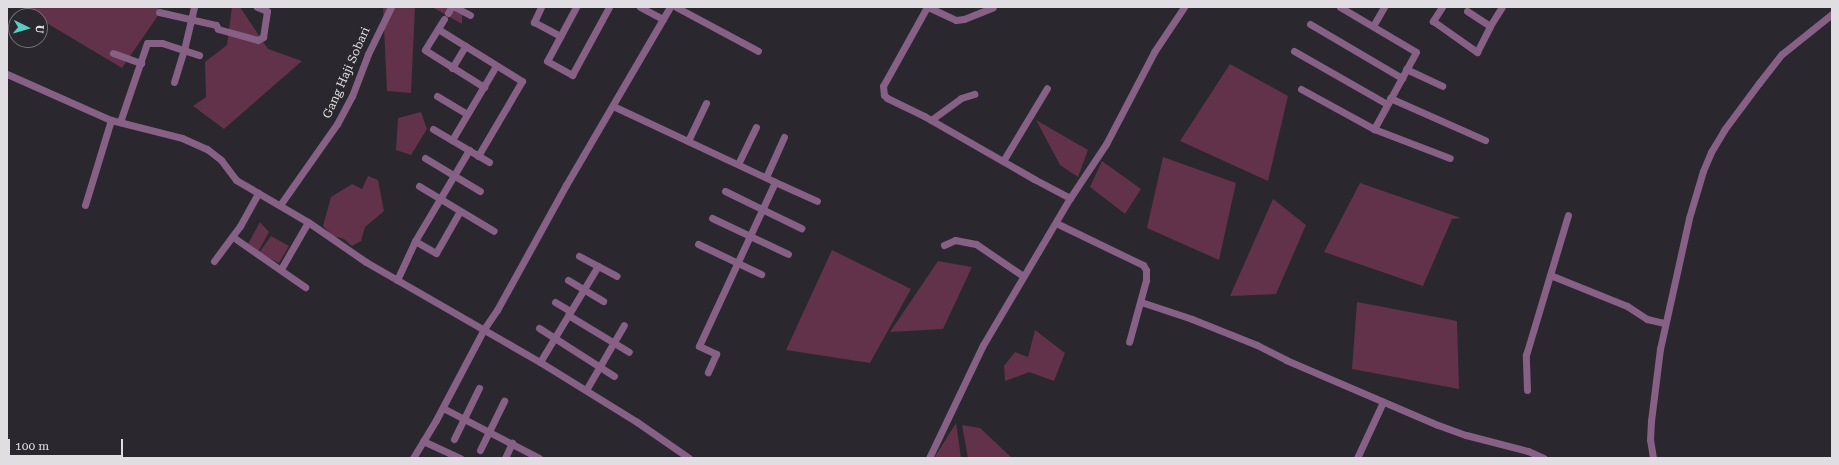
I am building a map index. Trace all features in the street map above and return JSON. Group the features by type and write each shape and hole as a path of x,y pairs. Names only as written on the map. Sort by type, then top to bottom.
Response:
{"street":[{"path":"174,15 176,7"},
{"path":"174,82 184,50 194,7"},
{"path":"159,12 216,25 218,29 258,40 263,37 267,11 257,7"},
{"name":"Gang Haji Sobari","path":"280,205 337,124 352,96 368,54 391,7"},
{"path":"455,7 470,15"},
{"path":"542,7 534,22 560,36"},
{"path":"576,7 547,61 572,75 609,7"},
{"path":"640,7 663,19"},
{"path":"413,458 443,408 484,329 501,303 566,185 670,7"},
{"path":"676,7 758,51"},
{"path":"993,7 964,19 956,20 928,7 883,86 882,91 887,98 931,120 1070,198"},
{"path":"929,458 984,345 1023,276 1070,198 1106,144 1154,52 1184,7"},
{"path":"1340,7 1416,52 1374,129"},
{"path":"1373,26 1384,7"},
{"path":"1442,7 1433,21 1477,52 1490,26 1502,7"},
{"path":"1467,8 1490,26"},
{"path":"448,13 425,50 484,87"},
{"path":"1653,458 1650,440 1651,421 1665,323 1689,218 1703,171 1711,152 1754,88 1782,54 1831,15"},
{"path":"1310,24 1402,78"},
{"path":"438,29 522,81 478,156"},
{"path":"120,122 147,43 162,43 199,55"},
{"path":"452,68 465,46"},
{"path":"1294,51 1389,101 1485,140"},
{"path":"113,53 141,63"},
{"path":"452,140 496,66"},
{"path":"1406,69 1442,86"},
{"path":"7,74 111,120 152,132 188,140 207,149 221,160 236,180 308,222 366,262 484,329 586,390 689,458"},
{"path":"1003,161 1047,88"},
{"path":"1301,89 1374,129 1450,158"},
{"path":"931,120 961,98 974,94"},
{"path":"437,96 467,114"},
{"path":"688,141 706,102"},
{"path":"613,106 817,201"},
{"path":"84,205 111,120"},
{"path":"738,164 756,127"},
{"path":"433,129 489,162"},
{"path":"766,177 784,137"},
{"path":"397,280 415,241 468,150"},
{"path":"425,158 480,191"},
{"path":"708,372 716,354 699,346 775,182"},
{"path":"419,186 494,231"},
{"path":"725,191 801,228"},
{"path":"214,261 233,237 258,193"},
{"path":"415,241 436,253 460,211"},
{"path":"1528,390 1526,355 1568,215"},
{"path":"712,218 788,254"},
{"path":"281,270 308,222"},
{"path":"1056,223 1143,265 1146,270 1146,280 1141,302 1132,326 1129,342"},
{"path":"233,237 305,287"},
{"path":"944,245 955,240 976,244 1023,276"},
{"path":"698,244 762,274"},
{"path":"579,256 617,276"},
{"path":"540,362 598,266"},
{"path":"1550,275 1627,306 1647,319 1665,323"},
{"path":"568,280 603,301"},
{"path":"555,302 569,313 629,352"},
{"path":"1141,302 1192,319 1257,345 1286,360 1383,402 1466,435 1511,446 1544,458"},
{"path":"586,390 624,325"},
{"path":"539,328 614,376"},
{"path":"454,438 479,388"},
{"path":"480,450 504,401"},
{"path":"1357,458 1383,402"},
{"path":"443,408 512,442 538,458"},
{"path":"423,441 450,456 460,458"},
{"path":"505,458 512,442"}],"shaded area":[{"path":"28,7 158,7 159,14 122,68 48,24 48,8"},
{"path":"232,7 240,7 268,49 302,61 224,129 193,106 206,97 205,62 227,45"},
{"path":"383,7 415,7 411,93 387,91"},
{"path":"432,7 454,7 462,14 462,24"},
{"path":"1230,64 1288,96 1268,181 1180,141"},
{"path":"421,112 427,129 411,155 396,150 398,118"},
{"path":"1036,120 1088,150 1078,177 1060,165"},
{"path":"1163,157 1236,183 1219,260 1147,228"},
{"path":"1102,161 1141,189 1125,214 1090,187"},
{"path":"368,176 378,180 384,211 365,227 361,241 352,246 344,239 333,236 323,226 331,197 352,184 362,189"},
{"path":"1360,183 1461,218 1452,219 1423,286 1324,252"},
{"path":"1273,199 1306,225 1276,294 1230,296"},
{"path":"260,222 269,232 258,252 248,244"},
{"path":"271,236 289,246 279,263 259,253"},
{"path":"832,250 911,289 870,363 786,350"},
{"path":"938,261 972,267 943,329 890,332"},
{"path":"1357,302 1457,321 1459,389 1352,369"},
{"path":"1035,330 1065,353 1054,381 1029,372 1005,381 1004,366 1015,352 1028,357"},
{"path":"956,423 961,458 934,458"},
{"path":"962,425 980,428 1012,458 968,458"}]}
